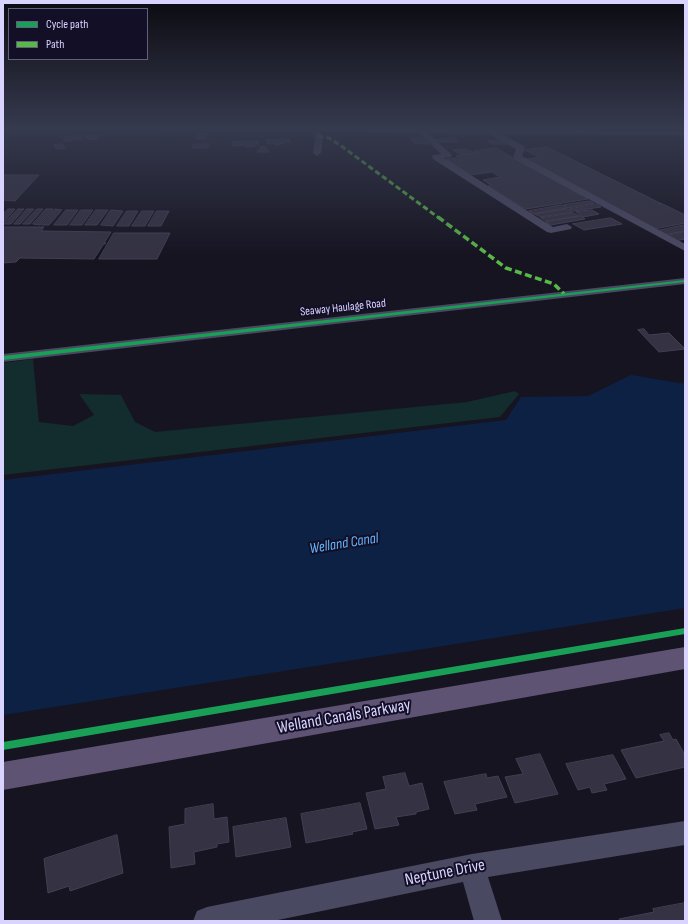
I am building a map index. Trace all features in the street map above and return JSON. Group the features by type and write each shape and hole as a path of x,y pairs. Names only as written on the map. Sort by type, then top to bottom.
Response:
{"main road":[{"name":"Welland Canals Parkway","path":"3,776 685,658"}],"street":[{"path":"458,171 551,230 567,227"},
{"path":"543,171 685,248"},
{"name":"Seaway Haulage Road","path":"3,358 685,281"},
{"name":"Neptune Drive","path":"207,921 472,867 685,833"},
{"path":"472,867 488,921"}],"green space":[{"path":"33,359 39,422 73,426 94,415 79,394 121,395 135,422 155,432 467,402 515,391 519,394 500,417 3,475 3,363"}],"water":[{"name":"Welland Canal","path":"631,375 685,384 685,608 3,715 3,480 506,420 521,397 588,396"}],"building":[{"path":"464,171 537,171 588,199 526,209 488,186 491,185 483,180 500,177 492,172 470,175"},
{"path":"544,171 596,171 685,215 685,223 654,229"},
{"path":"3,175 39,175 15,201 3,200"},
{"path":"590,201 594,203 568,208 564,205"},
{"path":"596,204 601,207 574,211 570,209"},
{"path":"562,205 567,208 534,214 529,211"},
{"path":"8,209 15,209 3,223 3,215"},
{"path":"18,209 24,209 11,224 4,224"},
{"path":"27,209 34,209 20,224 14,224"},
{"path":"37,209 43,209 30,224 23,224"},
{"path":"46,209 53,209 40,225 33,224"},
{"path":"55,209 62,210 49,225 42,225"},
{"path":"568,209 573,212 540,217 535,214"},
{"path":"66,210 78,210 67,225 54,225"},
{"path":"81,210 93,210 82,225 70,225"},
{"path":"96,210 108,210 97,225 85,225"},
{"path":"111,210 123,211 113,226 101,225"},
{"path":"592,210 599,214 583,217 576,212"},
{"path":"127,211 138,211 129,226 117,226"},
{"path":"142,211 154,211 145,226 132,226"},
{"path":"157,211 169,211 161,226 148,226"},
{"path":"574,213 579,216 546,221 541,218"},
{"path":"580,216 585,219 551,225 546,222"},
{"path":"611,218 622,224 584,230 573,224"},
{"path":"685,225 685,231 664,235 656,231"},
{"path":"3,227 44,227 41,231 111,232 104,243 106,243 94,259 20,258 16,262 3,263"},
{"path":"685,232 685,239 675,241 666,236"},
{"path":"114,233 170,233 157,259 99,259"},
{"path":"644,329 649,335 669,333 685,349 659,352 638,330"},
{"path":"669,733 673,740 676,739 685,755 685,767 636,778 621,750 664,741 660,735"},
{"path":"540,754 558,794 515,803 505,777 523,774 516,759"},
{"path":"613,755 626,779 604,784 607,790 592,793 590,787 578,790 566,764"},
{"path":"405,773 409,786 422,783 429,809 416,812 416,814 396,817 399,825 375,829 366,793 386,789 383,777"},
{"path":"486,774 487,778 498,776 507,797 475,804 477,810 455,814 444,782"},
{"path":"360,803 367,829 352,832 353,834 306,843 301,814"},
{"path":"213,804 214,819 227,817 229,842 217,844 217,847 194,852 195,864 171,868 169,827 185,824 185,809"},
{"path":"286,818 291,847 236,857 233,827"},
{"path":"117,835 123,873 70,891 69,886 48,893 44,859"},
{"path":"685,903 685,921 620,921 619,919 654,912 653,909"}],"marked path":[{"path":"375,171 506,268 554,284 564,294"}],"cycle path":[{"path":"3,358 685,281"},
{"path":"3,746 685,631"}]}
